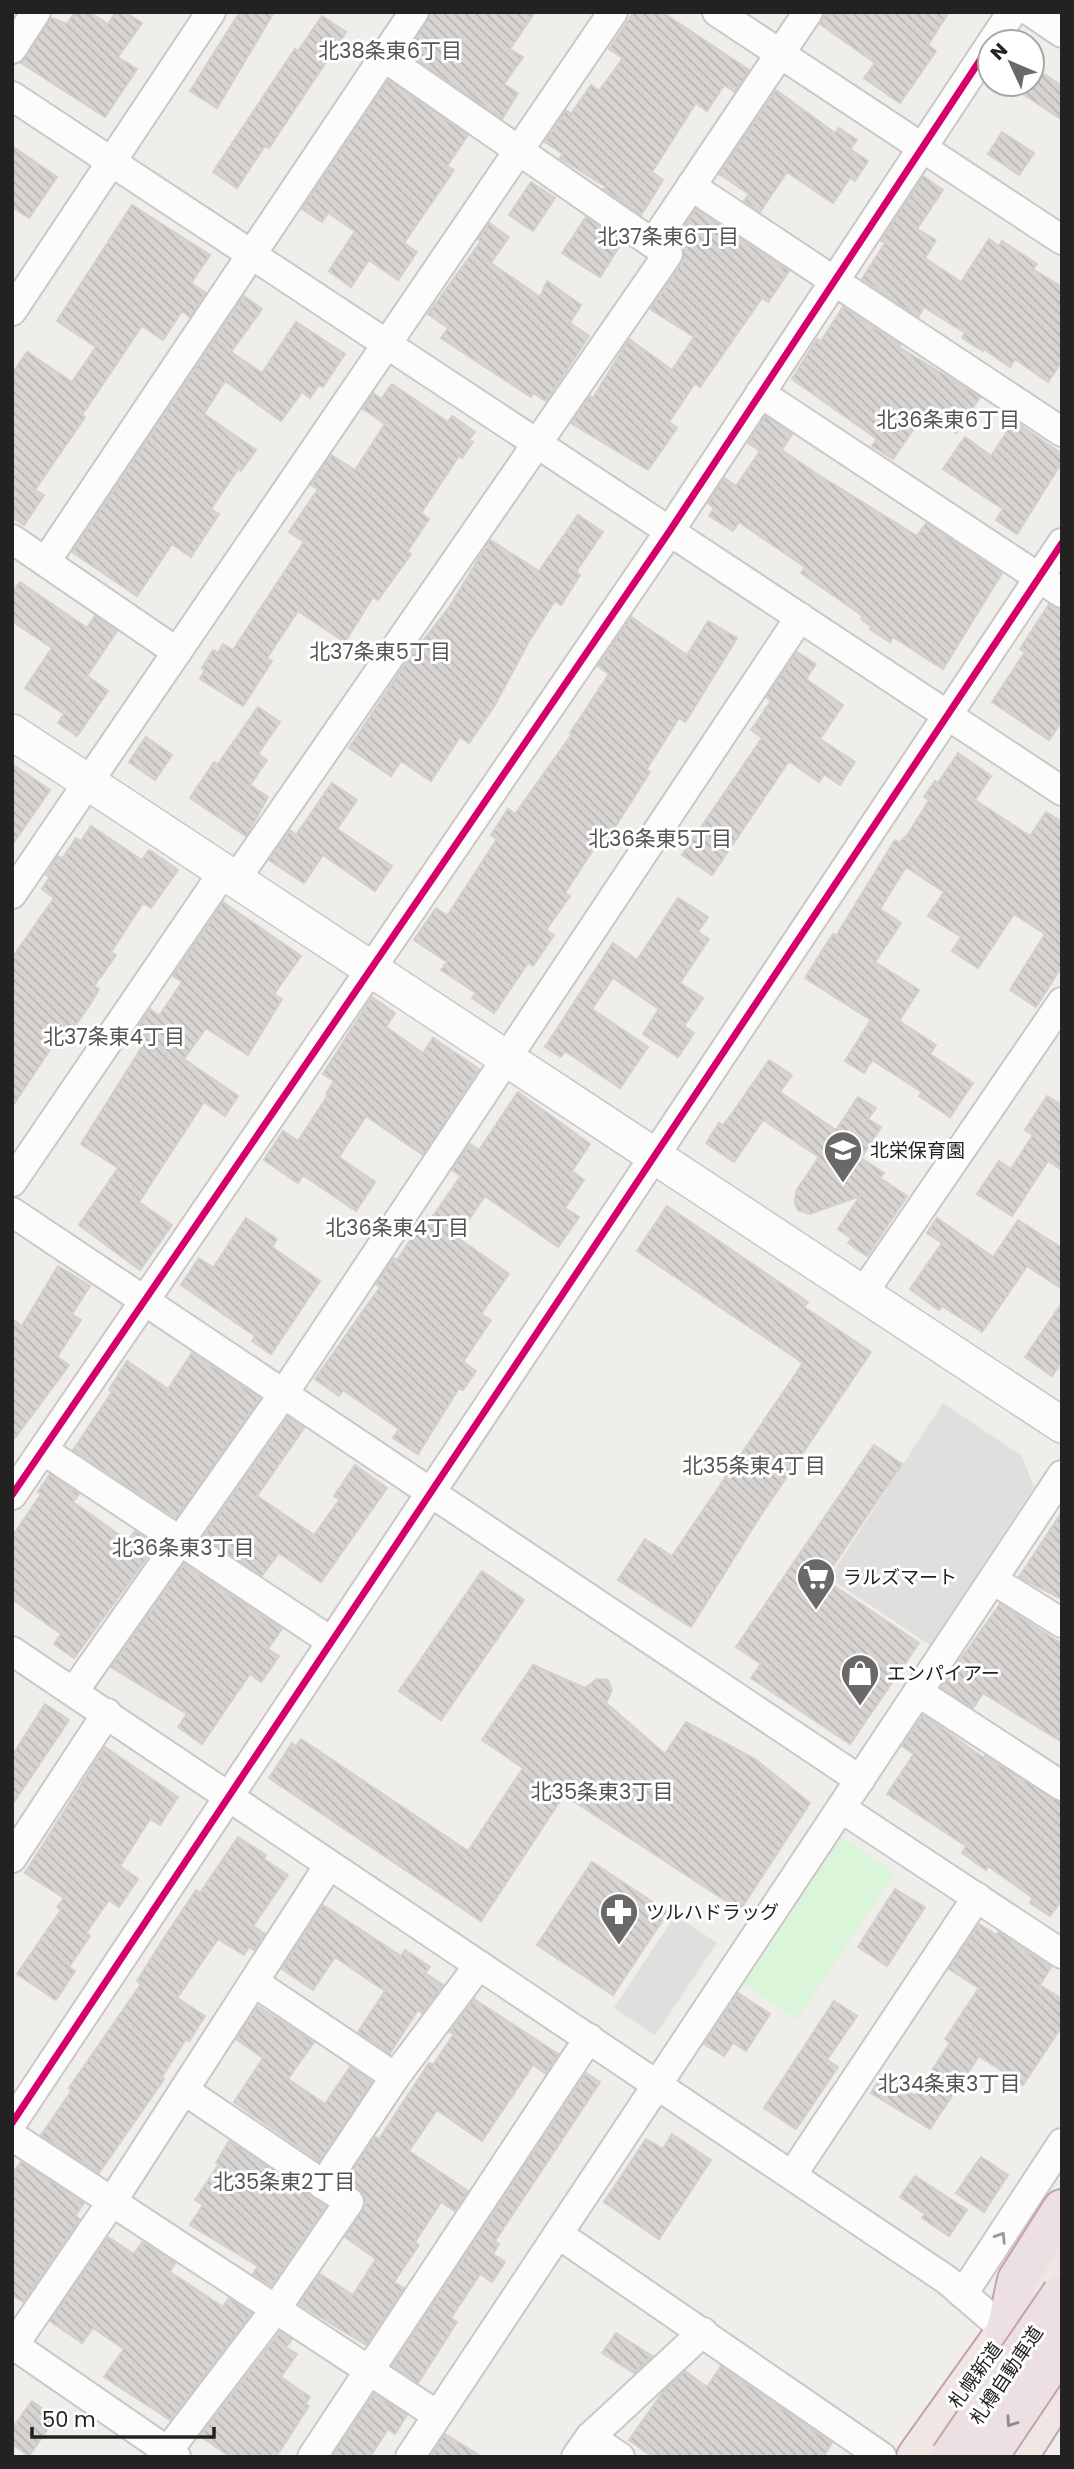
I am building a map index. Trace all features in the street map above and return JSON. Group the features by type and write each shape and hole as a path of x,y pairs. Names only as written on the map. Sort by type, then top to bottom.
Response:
{"highway":[{"path":"1006,2331 1017,2280 1062,2209"},
{"name":"札幌新道","path":"916,2457 1006,2331 1062,2263"},
{"name":"札樽自動車道","path":"950,2457 1062,2292"},
{"name":"札樽自動車道","path":"988,2457 1062,2347"},
{"path":"1018,2457 1062,2388"}],"street":[{"path":"12,49 36,12"},
{"path":"12,311 211,12"},
{"path":"46,561 414,12"},
{"path":"12,894 613,12"},
{"path":"717,12 1062,240"},
{"path":"653,243 808,12"},
{"path":"1002,28 1012,12"},
{"path":"1031,12 1062,33"},
{"path":"12,1182 536,446 668,254 384,57"},
{"path":"12,1495 669,531 976,66"},
{"path":"12,96 536,446 1062,791"},
{"path":"691,186 1062,432"},
{"path":"760,393 1050,586"},
{"path":"12,539 177,652"},
{"path":"12,2123 329,1640 431,1495 949,716 1050,586 1062,543"},
{"path":"74,1691 282,1396 800,617"},
{"path":"12,732 1062,1425"},
{"path":"863,1293 1062,1002"},
{"path":"12,1212 282,1396 860,1780"},
{"path":"43,1450 329,1640"},
{"path":"410,2457 1062,1475"},
{"path":"993,1580 1062,1623"},
{"path":"12,1651 792,2175 964,2294 1062,2381"},
{"path":"918,1692 1062,1786"},
{"path":"16,1843 107,1713"},
{"path":"841,1808 1062,1954"},
{"path":"184,2090 349,2202 275,2310 169,2455 13,2346 111,2203 329,1865"},
{"path":"792,2175 977,1898"},
{"path":"323,2185 395,2077 479,1965"},
{"path":"254,1982 395,2077"},
{"path":"312,2457 589,2038"},
{"path":"12,2136 437,2415"},
{"path":"964,2294 1062,2143"},
{"path":"558,2234 882,2457"},
{"path":"583,2447 703,2332"},
{"path":"583,2447 620,2457"}],"green space":[{"path":"839,1834 895,1873 797,2020 739,1981"}],"shaded area":[{"path":"943,1403 1022,1456 1034,1487 930,1645 829,1578"},
{"path":"675,1915 717,1943 655,2035 614,2008"}],"building":[{"path":"75,12 89,12 108,24 116,12 125,12 142,23 118,57 137,69 105,117 21,63 51,18 67,24"},
{"path":"240,12 274,12 217,108 190,91"},
{"path":"431,12 535,12 510,49 523,57 504,84 518,93 502,119 407,53"},
{"path":"634,12 662,12 749,70 735,92 724,85 707,111 696,103 652,172 663,180 641,215 604,189 606,187 560,158 563,154 545,142 566,110 571,114 591,85 599,91 623,58 609,49"},
{"path":"825,12 949,12 928,45 936,51 900,103 864,78 875,63 820,24"},
{"path":"322,16 346,32 269,148 265,146 237,188 213,172 295,49 298,51"},
{"path":"1046,75 1062,86 1062,120 1029,98 1046,98"},
{"path":"388,80 468,135 447,166 454,170 404,243 417,252 398,280 369,260 351,287 329,271 355,231 328,213 322,222 302,209"},
{"path":"776,90 835,133 839,128 857,140 850,149 868,161 855,181 850,178 833,203 787,172 760,212 744,201 749,194 719,174"},
{"path":"1002,132 1034,153 1019,175 988,154"},
{"path":"12,146 57,177 29,218 12,207"},
{"path":"923,176 943,190 917,229 936,240 925,258 961,282 989,239 999,246 1002,241 1037,264 1033,269 1062,287 1062,361 1048,382 1015,359 1010,367 984,349 983,351 962,338 965,333 924,307 918,317 862,279 885,243 881,241"},
{"path":"531,182 555,198 533,231 509,215"},
{"path":"132,205 210,255 191,283 206,293 190,317 182,311 163,340 142,326 35,490 44,495 24,525 12,517 12,374 27,352 72,382 96,347 57,321"},
{"path":"696,209 789,271 768,302 762,298 700,387 695,383 669,422 677,428 648,470 571,423 590,396 593,398 629,339 672,370 694,337 650,309 682,263 683,248 676,239"},
{"path":"586,217 622,242 600,277 562,253"},
{"path":"489,223 509,237 491,263 540,297 547,281 581,305 570,323 589,336 546,401 533,393 531,397 441,338 448,328 428,314 481,241 478,239"},
{"path":"244,296 262,309 231,352 262,373 296,322 345,354 323,387 319,385 310,398 302,392 281,421 225,381 204,414 256,450 241,471 238,469 211,509 219,514 191,557 172,544 137,596 72,552"},
{"path":"843,307 900,345 899,347 980,397 956,433 925,413 893,459 872,446 877,439 792,379 817,339 821,341"},
{"path":"392,384 448,422 452,416 475,432 469,439 473,442 462,458 459,456 421,513 429,519 407,552 411,554 378,600 373,597 345,642 298,611 267,658 272,661 243,706 200,679 205,670 202,668 213,650 218,653 223,644 233,650 304,542 289,532 318,489 311,485 331,455 355,470 385,424 363,409 373,393 381,399"},
{"path":"765,416 792,434 782,450 817,474 917,536 926,523 1002,573 943,669 893,637 890,642 870,629 872,627 861,619 863,616 801,573 805,567 739,522 733,531 709,516 714,508 708,503 724,478 736,486 760,451 748,443"},
{"path":"1014,421 1062,454 1062,462 1017,534 996,520 1003,509 943,469 965,437 991,456"},
{"path":"578,515 603,532 576,572 580,575 561,605 555,601 529,641 495,705 469,743 460,737 431,781 401,761 391,776 349,748 408,660 450,606 490,540 539,571"},
{"path":"20,582 87,628 95,616 117,631 87,676 108,691 77,736 58,723 64,714 25,688 52,648 12,621 12,593"},
{"path":"1049,604 1062,610 1062,721 1049,740 992,702 1025,652 1020,649"},
{"path":"631,617 687,655 708,621 737,638 685,722 679,718 646,770 650,772 605,843 600,839 565,893 570,896 546,930 554,935 533,966 528,963 494,1013 472,998 476,993 441,970 447,962 414,940 436,908 447,916 497,839 491,835 508,809 515,814 572,734 570,733 609,674 598,666"},
{"path":"797,652 816,664 806,679 843,705 820,739 855,762 840,785 824,774 819,782 789,761 712,875 682,855 762,738 751,730 771,701 766,697"},
{"path":"258,707 280,722 258,754 267,760 250,785 268,797 246,836 190,798 214,762 218,764"},
{"path":"146,737 172,755 155,780 129,762"},
{"path":"958,753 991,776 975,800 1030,836 1046,812 1062,822 1062,966 1036,1007 1010,990 1045,934 1014,914 978,968 952,951 961,937 928,916 944,892 906,867 880,909 901,923 875,962 919,990 899,1021 936,1045 930,1054 973,1083 950,1117 919,1096 922,1092 872,1060 864,1073 845,1061 871,1020 805,978 833,934 836,936 895,840 899,843 908,834 929,800 924,797 935,781 938,783"},
{"path":"12,764 50,790 12,845"},
{"path":"332,783 357,800 337,829 392,866 375,891 323,855 304,883 269,860 290,830 296,835"},
{"path":"91,826 142,860 149,850 178,870 151,908 143,903 111,952 116,955 94,986 99,989 91,1003 63,1043 57,1039 12,1107 12,958 54,898 42,889 50,877 46,875 58,856 62,859 76,838 81,841"},
{"path":"678,898 708,917 698,932 709,939 680,983 703,998 684,1026 694,1033 678,1057 643,1034 659,1009 613,978 592,1009 648,1047 620,1088 565,1051 561,1057 545,1047 613,943 637,960"},
{"path":"223,902 301,956 274,994 282,999 248,1055 206,1028 184,1059 238,1096 225,1116 204,1102 139,1202 172,1225 140,1270 79,1225 118,1168 81,1144 145,1042 133,1034 150,1009 159,1016 182,982 173,976"},
{"path":"372,997 395,1013 386,1027 423,1053 433,1038 479,1069 423,1155 366,1116 339,1157 375,1182 356,1211 303,1175 298,1183 264,1160 283,1131 298,1141 334,1081 323,1074"},
{"path":"769,1060 792,1075 780,1092 836,1130 858,1097 876,1108 868,1119 881,1127 861,1158 884,1173 880,1178 907,1196 867,1256 848,1243 851,1238 838,1229 860,1196 810,1214 798,1210 795,1204 796,1191 819,1157 763,1120 734,1162 706,1143 719,1123 723,1125 731,1115"},
{"path":"518,1092 590,1144 572,1171 584,1180 565,1208 579,1217 558,1247 485,1196 457,1237 509,1274 481,1314 491,1320 463,1362 476,1371 463,1390 459,1388 418,1454 393,1438 399,1429 343,1390 339,1396 315,1379 380,1287 376,1284 394,1258 397,1260 427,1216 431,1219 461,1176 452,1170 470,1144 479,1150"},
{"path":"1047,1096 1062,1105 1062,1170 1048,1161 1012,1216 977,1194 999,1161 1011,1169 1033,1135 1025,1130"},
{"path":"667,1206 808,1302 804,1307 871,1352 759,1518 691,1627 618,1580 645,1539 672,1556 803,1363 637,1251"},
{"path":"246,1218 277,1239 272,1247 320,1281 271,1354 252,1341 255,1336 181,1285 199,1258 213,1268"},
{"path":"937,1218 993,1257 1018,1220 1062,1248 1062,1289 1027,1266 982,1332 942,1306 939,1310 910,1289 942,1243 927,1233"},
{"path":"58,1266 90,1286 72,1314 81,1320 57,1357 69,1365 12,1442 12,1319 22,1326"},
{"path":"1062,1303 1062,1361 1052,1376 1025,1357"},
{"path":"192,1353 260,1398 176,1518 73,1450 112,1392 109,1390 127,1361 168,1389"},
{"path":"288,1417 304,1428 257,1496 314,1535 340,1499 334,1496 355,1465 387,1488 321,1582 279,1553 262,1576 203,1537"},
{"name":"ラルズマート","path":"874,1445 902,1464 824,1579 919,1643 850,1744 751,1678 761,1664 736,1647"},
{"path":"50,1474 79,1494 73,1502 128,1541 135,1531 156,1545 74,1658 54,1644 61,1634 12,1599 12,1537 41,1494 38,1492"},
{"path":"1062,1512 1062,1599 1019,1577"},
{"path":"184,1564 282,1629 268,1649 279,1656 261,1682 250,1674 202,1744 178,1727 187,1714 111,1667"},
{"path":"482,1571 524,1600 441,1720 399,1691"},
{"path":"1000,1604 1062,1644 1062,1742 983,1693 973,1708 941,1687"},
{"path":"533,1665 585,1688 597,1679 608,1680 612,1690 606,1703 665,1754 686,1722 755,1759 810,1803 740,1910 564,1795 481,1921 269,1778 292,1743 296,1746 301,1739 468,1851 523,1768 482,1740"},
{"path":"45,1704 69,1720 12,1805 12,1756"},
{"path":"923,1715 984,1758 985,1756 1062,1803 1062,1900 1050,1916 1030,1903 1033,1898 988,1866 986,1870 962,1853 966,1846 887,1794 914,1754 902,1746"},
{"path":"105,1747 178,1797 160,1825 150,1819 120,1866 138,1879 119,1907 109,1900 86,1933 90,1936 69,1967 75,1971 56,2000 17,1974 61,1910 57,1907 64,1898 25,1873"},
{"path":"238,1837 266,1855 264,1859 288,1875 253,1926 265,1934 254,1950 249,1947 244,1955 218,1939 177,1998 205,2016 189,2041 186,2039 162,2077 164,2079 99,2173 41,2135 72,2090 69,2088 141,1984 137,1981 164,1938 196,1890 200,1893"},
{"path":"592,1862 668,1912 613,1995 537,1945"},
{"path":"895,1889 925,1907 887,1966 858,1947"},
{"path":"323,1905 401,1956 405,1950 430,1967 425,1973 443,1985 422,2013 418,2010 390,2053 358,2032 385,1991 335,1957 313,1990 282,1969"},
{"path":"979,1924 996,1935 998,1932 1051,1967 1040,1985 1062,1999 1062,2026 1023,2085 979,2056 930,2129 871,2093 883,2074 915,2096 950,2043 945,2039 979,1988 949,1969"},
{"path":"738,1993 770,2014 746,2051 733,2043 724,2056 704,2044"},
{"path":"474,1999 558,2054 546,2074 533,2065 482,2141 437,2110 409,2151 468,2191 455,2211 441,2202 415,2242 419,2245 394,2282 404,2288 366,2345 299,2304 320,2274 353,2295 376,2259 345,2237 366,2203 364,2194 346,2180 375,2137 379,2139 429,2063 433,2065 454,2034 450,2032"},
{"path":"834,2001 857,2016 827,2060 838,2067 796,2129 764,2108"},
{"path":"258,2006 314,2042 288,2079 325,2104 350,2067 372,2082 319,2161 234,2102 263,2058 236,2039"},
{"path":"586,2073 600,2082 495,2241 499,2244 493,2254 505,2262 492,2282 480,2274 451,2318 457,2322 418,2383 392,2366"},
{"path":"672,2134 711,2160 659,2239 604,2202 646,2139 663,2149"},
{"path":"229,2141 326,2206 271,2286 253,2274 258,2266 190,2225 203,2205 195,2200 219,2164 216,2163"},
{"path":"981,2157 1008,2175 984,2212 956,2193"},
{"path":"21,2162 84,2203 75,2216 80,2219 23,2302 12,2295 12,2174"},
{"path":"915,2176 967,2210 949,2236 922,2218 925,2214 900,2197"},
{"path":"108,2237 134,2254 142,2242 175,2263 170,2272 223,2307 229,2298 252,2313 170,2420 104,2377 124,2349 93,2328 82,2343 50,2321"},
{"path":"280,2332 292,2339 286,2347 297,2354 281,2377 310,2397 305,2404 309,2406 276,2457 231,2457 200,2436"},
{"path":"616,2333 652,2356 634,2373 602,2353"},
{"path":"721,2366 832,2443 823,2457 653,2457 629,2440 663,2392 685,2371 707,2387"},
{"path":"374,2393 407,2415 395,2434 388,2429 370,2457 332,2457"},
{"path":"32,2401 55,2418 29,2456 12,2444 12,2429"},
{"path":"445,2434 482,2457 430,2457"}],"cycle path":[{"path":"12,1495 669,532 976,66"},
{"path":"12,2123 1062,543"}],"place":[{"name":"北栄保育園","path":"843,1184"},
{"name":"ラルズマート","path":"816,1611"},
{"name":"エンパイアー","path":"860,1707"},
{"name":"ツルハドラッグ","path":"619,1946"}],"district":[{"name":"北38条東6丁目","path":"390,51"},
{"name":"北37条東6丁目","path":"668,237"},
{"name":"北36条東6丁目","path":"948,420"},
{"name":"北37条東5丁目","path":"380,652"},
{"name":"北36条東5丁目","path":"660,839"},
{"name":"北37条東4丁目","path":"114,1037"},
{"name":"北36条東4丁目","path":"397,1228"},
{"name":"北35条東4丁目","path":"754,1466"},
{"name":"北36条東3丁目","path":"183,1548"},
{"name":"北35条東3丁目","path":"602,1792"},
{"name":"北34条東3丁目","path":"949,2084"},
{"name":"北35条東2丁目","path":"284,2182"}]}
